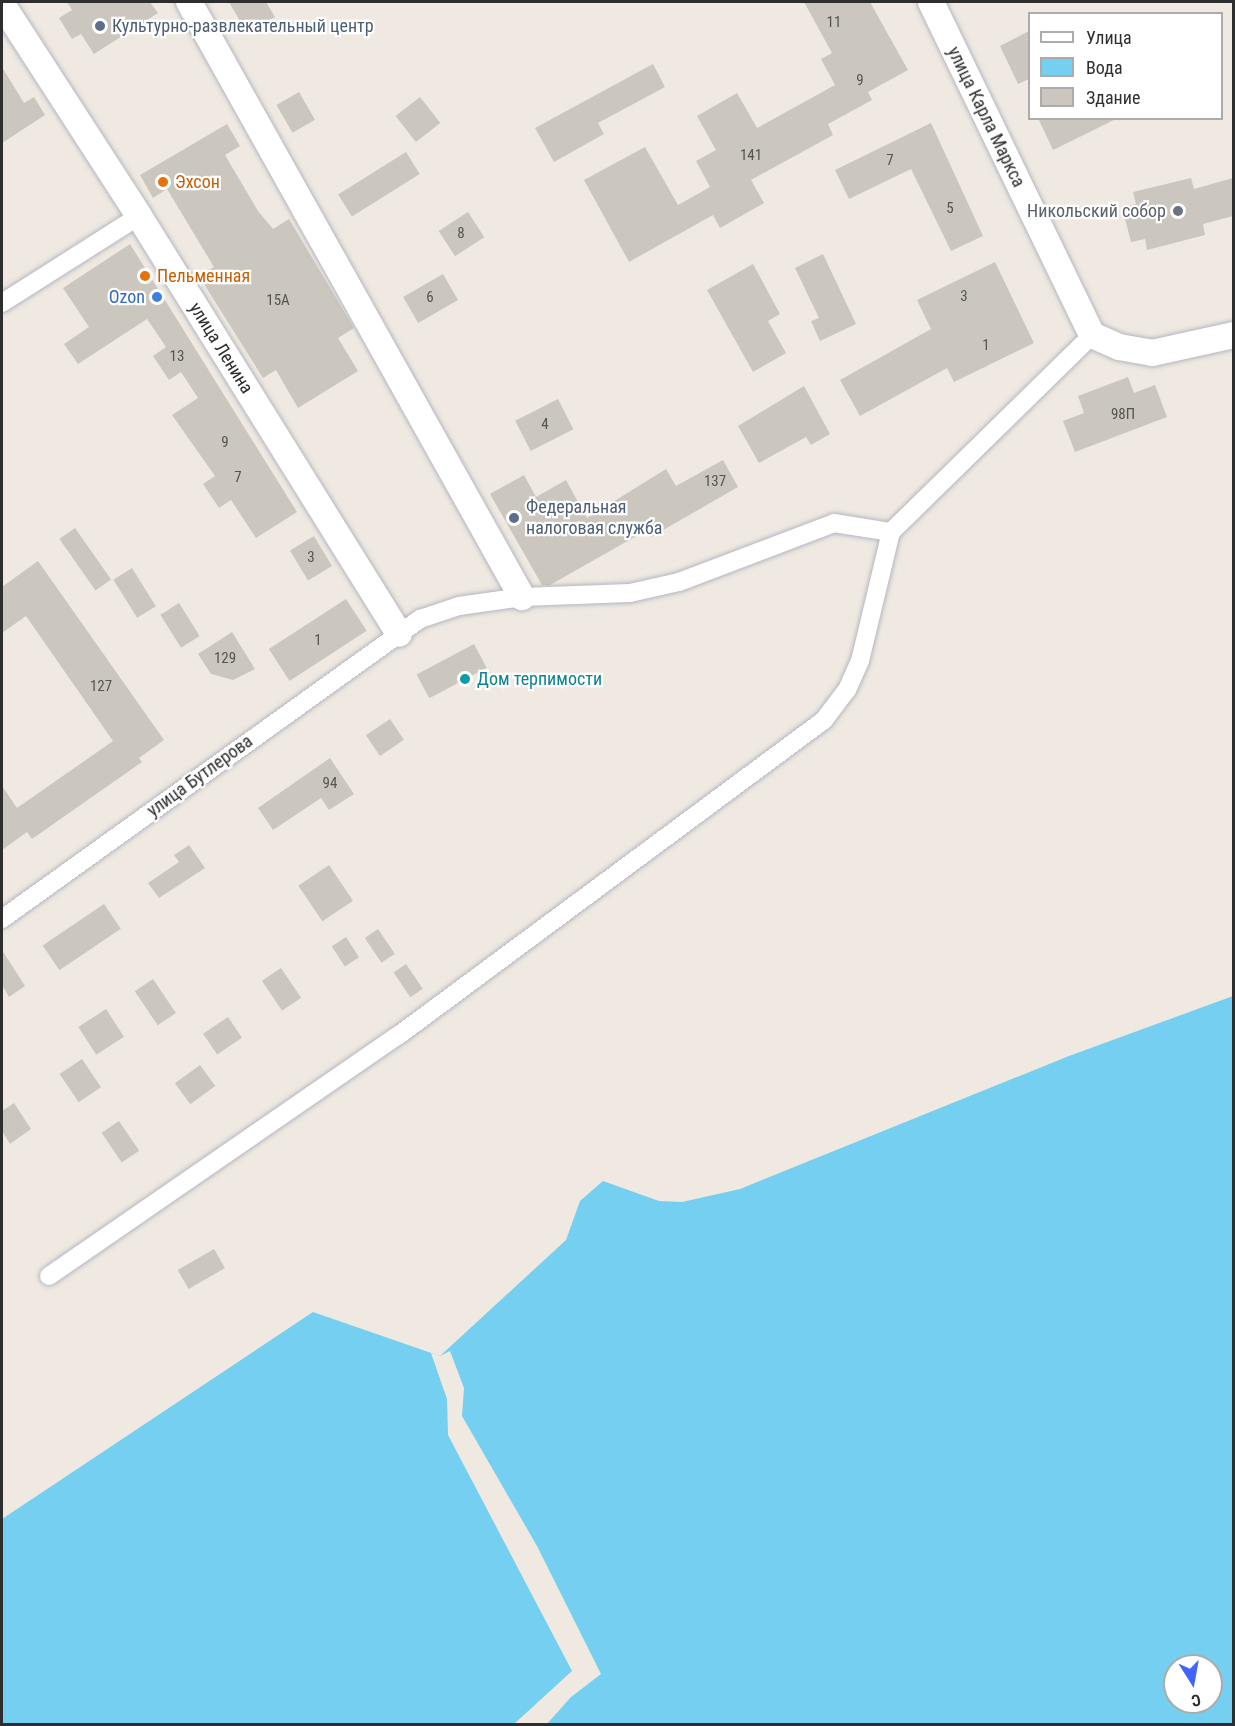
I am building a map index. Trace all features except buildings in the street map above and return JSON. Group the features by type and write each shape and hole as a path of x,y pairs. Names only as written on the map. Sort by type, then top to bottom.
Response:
{"street":[{"path":"189,2 522,597"},
{"name":"улица Карла Маркса","path":"930,2 1092,335"},
{"name":"улица Ленина","path":"2,4 140,216 399,634"},
{"path":"2,303 140,216"},
{"path":"49,1276 399,1035 824,720 847,690 860,661 891,532 1092,335 1119,346 1152,353 1233,335"},
{"name":"улица Бутлерова","path":"2,918 399,634 439,611 522,597 590,597 679,582 716,571 834,523 891,532"}],"water":[{"path":"1233,996 1233,1724 2,1724 2,1519 313,1312 440,1356 566,1240 580,1201 603,1181 659,1201 682,1202 740,1189 1069,1056"}],"pier":[{"path":"450,1351 464,1388 462,1416 537,1546 601,1674 571,1697 547,1724 514,1724 572,1671 448,1435 447,1399 431,1353 440,1356"}],"place":[{"name":"Культурно-развлекательный центр","path":"100,26"},
{"name":"Эхсон","path":"163,182"},
{"name":"Никольский собор","path":"1178,211"},
{"name":"Пельменная","path":"145,276"},
{"name":"Ozon","path":"157,297"},
{"name":"Федеральная налоговая служба","path":"514,518"},
{"name":"Дом терпимости","path":"465,679"}]}
